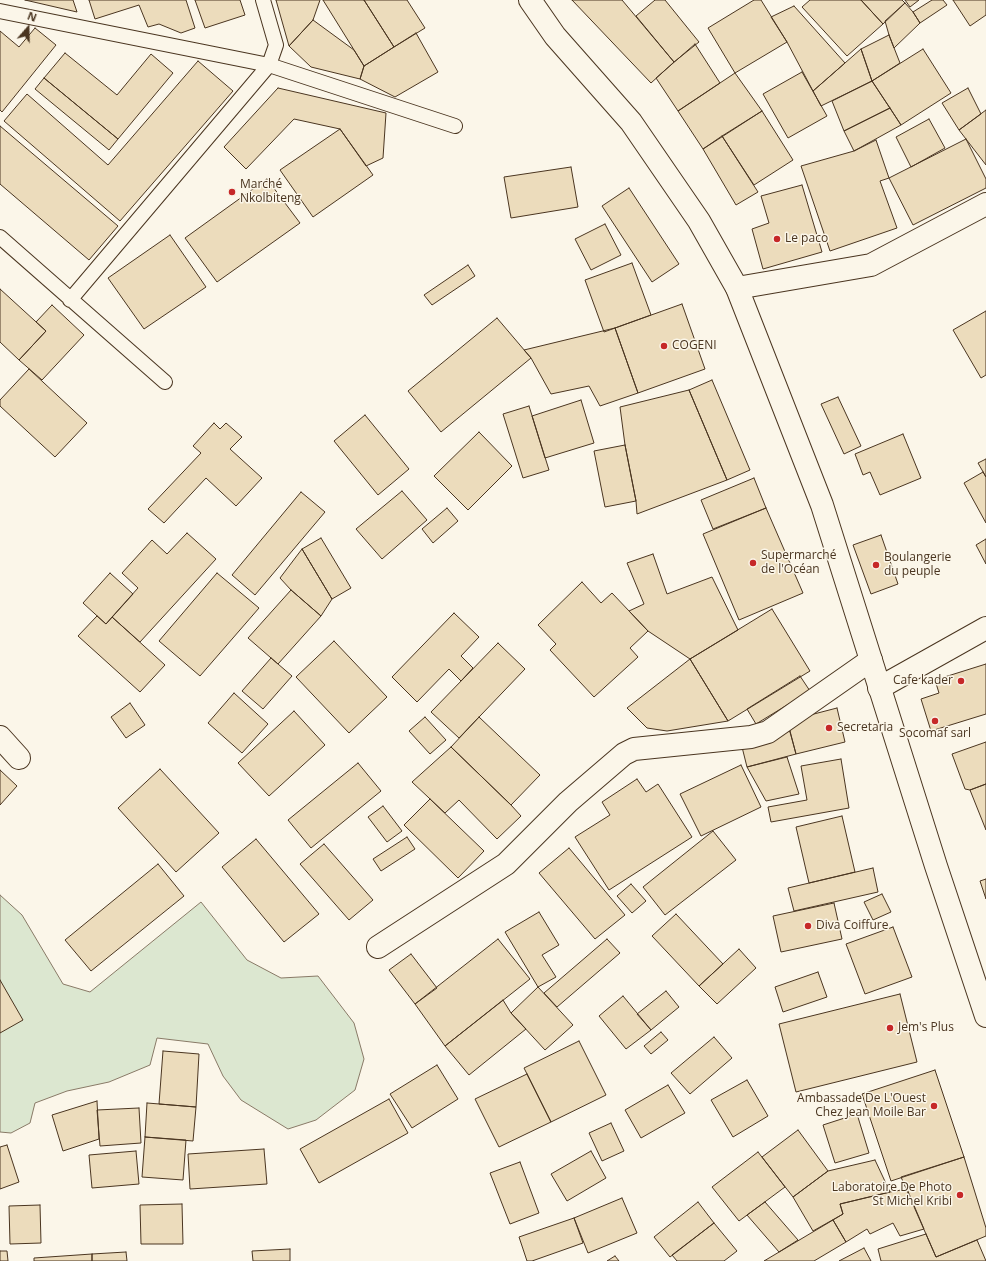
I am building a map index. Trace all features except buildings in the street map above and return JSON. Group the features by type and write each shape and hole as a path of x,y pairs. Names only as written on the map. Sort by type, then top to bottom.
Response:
{"main road":[{"path":"530,0 555,36 631,122 699,221 738,288 822,505 879,688 986,1016"},
{"path":"738,288 871,265 986,204"},
{"path":"879,688 986,628"},
{"path":"378,947 506,864 568,802 624,754 634,749 751,737 768,732 871,660"},
{"path":"0,738 19,758"}],"lane":[{"path":"70,300 269,65 276,45 263,0"},
{"path":"0,11 269,65 455,126"},
{"path":"0,237 165,382"}],"green space":[{"path":"0,895 22,915 63,984 90,992 201,902 247,960 281,978 318,976 354,1023 364,1059 355,1090 316,1120 288,1129 241,1100 223,1076 208,1044 157,1038 150,1065 109,1082 67,1091 35,1103 30,1123 11,1133 0,1132"}],"place":[{"name":"Marché Nkolbiteng","path":"232,192"},
{"name":"Le paco","path":"777,239"},
{"name":"COGENI","path":"664,346"},
{"name":"Supermarché de l'Océan","path":"753,563"},
{"name":"Boulangerie du peuple","path":"876,565"},
{"name":"Cafe kader","path":"961,681"},
{"name":"Socomaf sarl","path":"935,721"},
{"name":"Secretaria","path":"829,728"},
{"name":"Diva Coiffure","path":"808,926"},
{"name":"Jem's Plus","path":"890,1028"},
{"name":"Ambassade De L'Ouest Chez Jean Moile Bar","path":"934,1106"},
{"name":"Laboratoire De Photo St Michel Kribi","path":"960,1195"}]}
